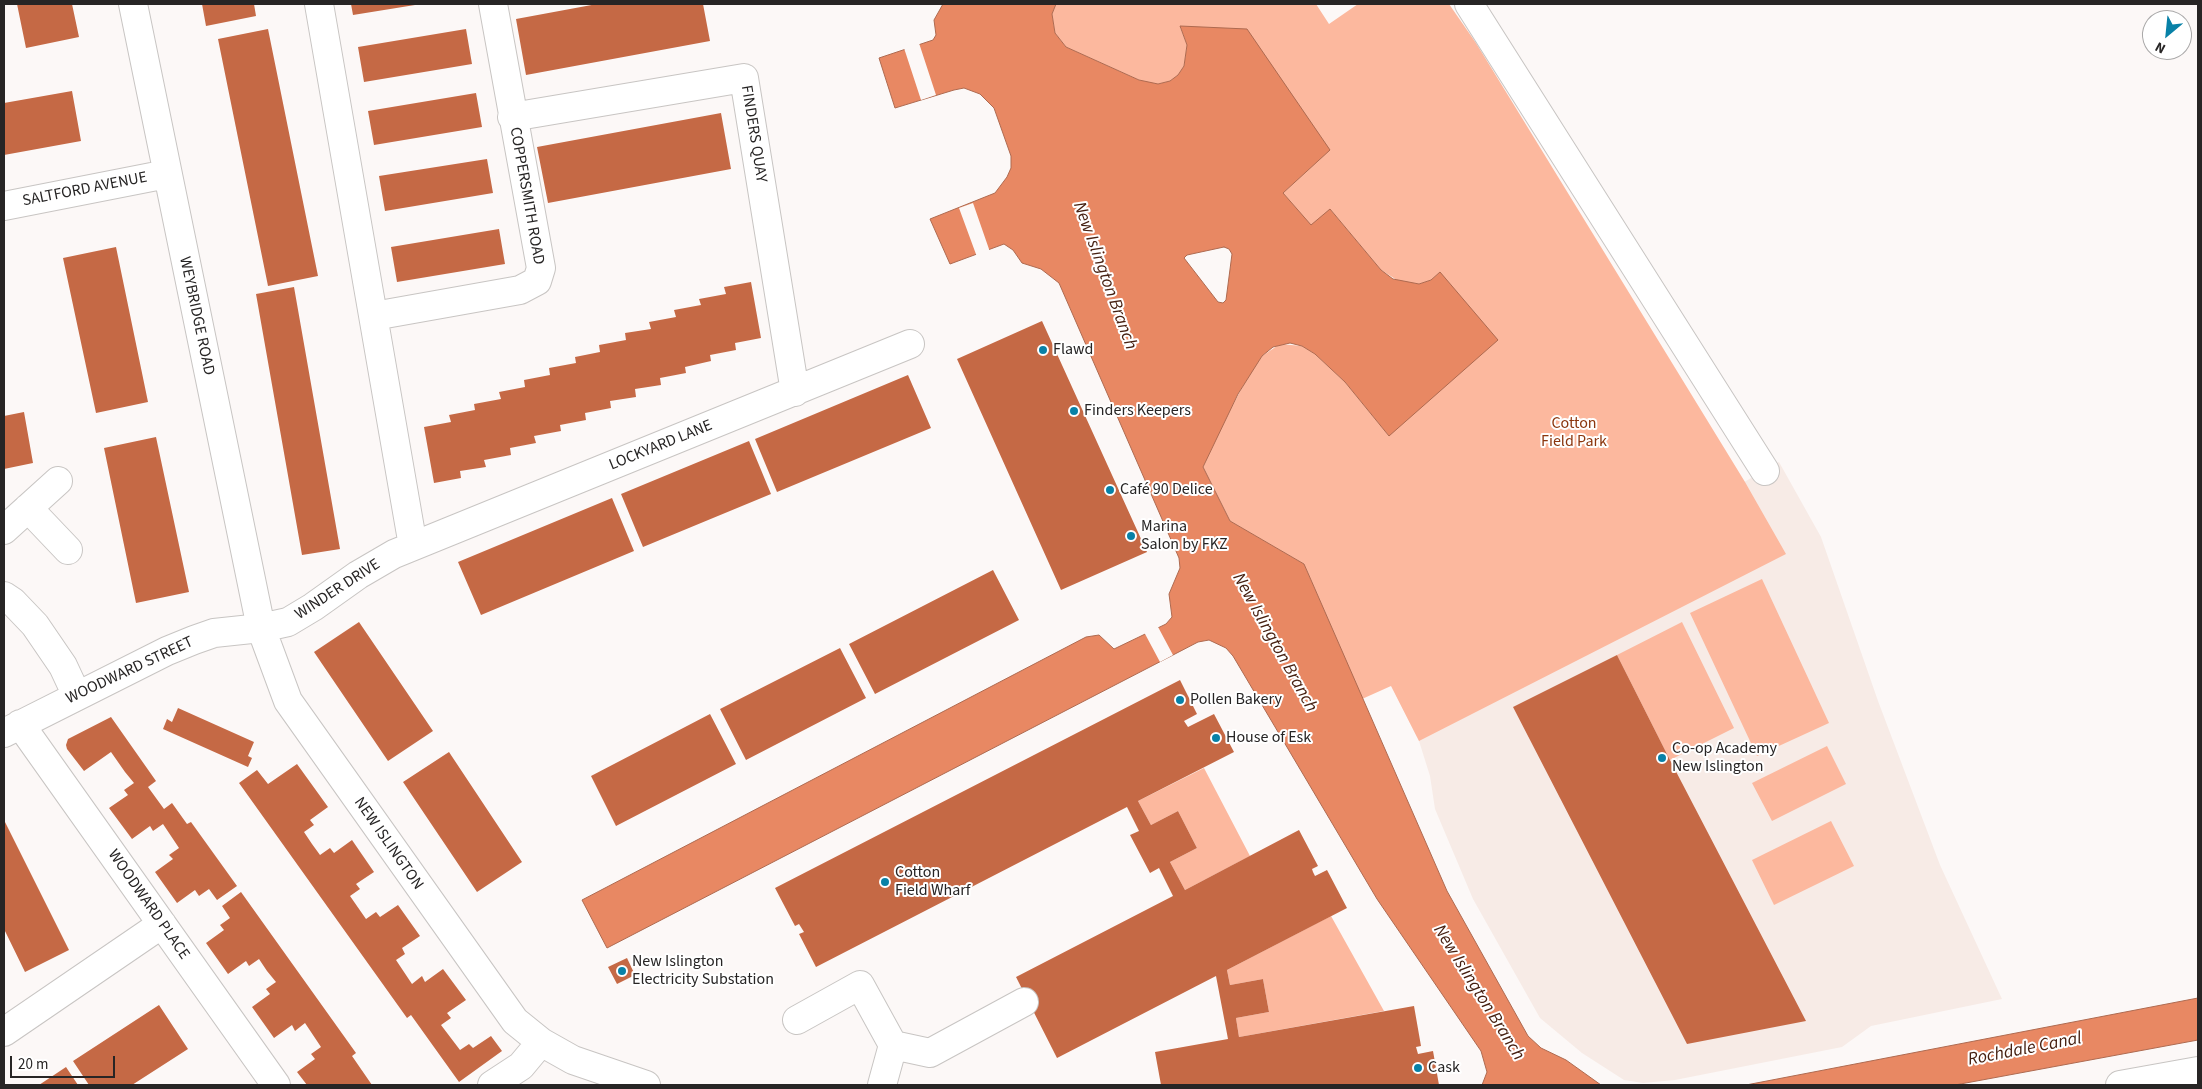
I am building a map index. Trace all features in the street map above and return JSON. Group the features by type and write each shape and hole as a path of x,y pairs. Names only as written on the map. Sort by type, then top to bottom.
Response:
{"street":[{"name":"WEYBRIDGE ROAD","path":"134,4 166,174 261,628"},
{"path":"319,4 412,546"},
{"name":"COPPERSMITH ROAD","path":"374,316 520,290 537,281 541,268 512,117 493,4"},
{"path":"1468,4 1765,471"},
{"name":"FINDERS QUAY","path":"512,117 744,78 795,392"},
{"name":"SALTFORD AVENUE","path":"4,206 166,174"},
{"name":"LOCKYARD LANE","path":"412,546 910,344"},
{"path":"4,530 58,481"},
{"path":"28,508 68,550"},
{"name":"WINDER DRIVE","path":"261,628 288,622 358,575 412,546"},
{"path":"4,596 13,602 35,625 63,666 76,696"},
{"name":"WOODWARD STREET","path":"12,729 167,651 214,633 261,628"},
{"name":"NEW ISLINGTON","path":"261,628 288,701 515,1022 541,1042 573,1060 646,1085"},
{"name":"WOODWARD PLACE","path":"12,729 162,924 276,1085"},
{"path":"4,1032 162,924"},
{"path":"797,1020 860,985 893,1045 882,1085"},
{"path":"893,1045 930,1053 1024,1002"},
{"path":"492,1085 521,1066 541,1042"},
{"path":"2120,1085 2198,1071"}],"shaded area":[{"name":"Co-op Academy New Islington","path":"1779,462 1821,537 1878,701 1940,865 2002,999 1871,1026 1842,1047 1675,1080 1643,1083 1624,1080 1582,1053 1540,1018 1473,899 1435,809 1430,776 1419,741 1391,685"}],"green space":[{"name":"Cotton Field Park","path":"1056,4 1316,4 1329,24 1358,4 1449,4 1476,43 1745,482 1786,554 1419,741 1391,686 1362,699 1304,564 1230,521 1203,467 1221,427 1251,371 1262,356 1280,344 1302,346 1315,354 1345,382 1389,436 1440,272 1431,280 1419,284 1400,282 1381,270 1331,210 1311,226 1283,193 1329,150 1180,27 1187,45 1184,66 1178,75 1170,81 1158,84 1146,83 1066,47 1055,33 1052,14"},
{"path":"1762,579 1829,723 1757,756 1690,613"},
{"path":"1682,622 1734,728 1670,760 1617,655"},
{"path":"1827,746 1846,784 1772,821 1752,783"},
{"path":"1204,768 1250,856 1185,890 1170,862 1197,848 1178,811 1151,825 1138,801"},
{"path":"1831,821 1854,866 1774,905 1752,860"},
{"path":"1331,916 1384,1011 1239,1037 1236,1018 1269,1012 1263,979 1230,985 1227,970"}],"water":[{"name":"New Islington Branch","path":"943,4 1056,4 1052,14 1055,33 1066,47 1139,80 1158,84 1170,81 1178,75 1184,66 1187,45 1180,26 1247,29 1330,150 1283,193 1311,225 1330,209 1381,270 1393,279 1419,284 1431,280 1440,272 1498,340 1389,436 1345,382 1315,354 1302,346 1290,343 1273,347 1262,356 1238,394 1203,467 1230,521 1304,564 1447,891 1528,1036 1541,1048 1566,1060 1601,1085 1482,1085 1487,1072 1481,1051 1377,899 1233,656 1226,648 1209,640 1198,642 607,948 582,900 1086,637 1099,635 1114,649 1166,624 1172,617 1169,594 1180,568 1179,558 1059,283 1041,269 1022,263 1013,250 1004,244 950,264 930,219 995,193 1011,168 1011,156 994,108 980,94 964,88 895,108 879,58 933,40 936,35 934,20","holes":["1224,247 1229,249 1232,254 1226,300 1223,303 1218,302 1184,258 1187,255"]},
{"name":"Rochdale Canal","path":"2198,998 2198,1040 1955,1085 1746,1085"}],"pier":[{"path":"919,43 936,95 921,100 904,48"},
{"path":"973,203 990,252 977,257 959,208"},
{"path":"1157,625 1173,655 1160,662 1144,632"}],"building":[{"path":"17,4 72,4 79,37 26,48"},
{"path":"202,4 254,4 256,16 206,26"},
{"path":"351,4 414,4 415,5 353,15"},
{"path":"597,4 703,4 710,41 526,75 516,19"},
{"path":"268,29 318,276 268,286 218,39"},
{"path":"466,29 472,64 364,82 358,47"},
{"path":"72,91 81,141 4,155 4,103"},
{"path":"476,93 482,127 374,145 368,111"},
{"path":"721,113 731,169 548,203 537,147"},
{"path":"487,159 493,193 385,211 379,176"},
{"path":"499,229 505,264 397,282 391,247"},
{"path":"116,247 148,402 96,413 63,258"},
{"path":"751,282 761,338 735,343 736,350 710,355 711,361 685,367 686,373 660,378 661,385 635,389 636,397 610,401 611,408 585,413 586,420 560,425 561,431 534,436 536,443 510,448 511,455 484,460 486,467 460,471 461,478 434,483 424,427 451,422 449,415 475,410 474,404 501,399 499,392 525,387 524,380 550,375 549,368 576,363 575,357 600,352 599,345 626,340 625,333 651,329 649,322 676,317 674,310 701,305 699,299 726,294 724,287"},
{"path":"294,287 340,549 302,555 256,294"},
{"path":"1042,321 1147,552 1061,590 957,359"},
{"path":"908,375 931,428 777,492 755,439"},
{"path":"24,412 33,463 4,469 4,416"},
{"path":"156,437 189,592 136,603 104,448"},
{"path":"749,441 771,494 643,547 621,494"},
{"path":"612,498 634,551 481,615 458,562"},
{"path":"993,570 1019,620 875,694 849,644"},
{"path":"359,622 433,731 388,761 314,652"},
{"path":"840,648 866,698 746,760 720,709"},
{"path":"1617,655 1806,1021 1687,1044 1513,707"},
{"name":"Cotton Field Wharf","path":"1180,680 1197,714 1184,721 1188,727 1214,714 1234,752 1138,801 1151,825 1178,811 1197,848 1170,862 1185,890 1299,830 1318,866 1312,869 1315,876 1327,870 1347,908 1227,970 1230,985 1263,979 1269,1012 1236,1018 1239,1037 1414,1006 1421,1046 1416,1047 1418,1054 1433,1051 1439,1085 1161,1085 1155,1052 1228,1039 1216,976 1057,1058 1016,977 1173,896 1159,868 1150,873 1130,835 1139,831 1127,807 816,967 799,934 804,932 799,924 795,926 775,888"},
{"path":"178,708 254,742 248,756 252,758 248,767 163,729 167,719 172,722"},
{"path":"710,714 736,764 616,826 591,776"},
{"path":"111,717 156,781 148,787 164,809 172,803 187,824 191,822 237,886 217,900 209,889 199,896 195,890 177,903 155,872 173,859 169,855 179,848 163,824 153,831 150,826 132,839 109,808 128,795 124,790 134,783 111,752 84,771 67,749 68,739"},
{"path":"449,752 522,862 477,892 403,782"},
{"path":"297,764 328,807 310,820 314,825 304,832 312,844 320,855 330,848 334,853 352,840 374,872 356,884 360,889 350,896 366,919 376,912 380,917 398,905 420,936 402,948 405,954 396,960 412,984 422,976 425,982 443,969 466,1000 447,1013 451,1018 441,1025 460,1050 469,1044 473,1048 491,1036 502,1051 459,1082 411,1015 407,1018 239,783 257,770 268,784"},
{"path":"4,820 69,950 25,972 4,929"},
{"path":"241,892 356,1053 352,1056 372,1085 307,1085 297,1072 315,1059 311,1054 321,1047 305,1023 295,1031 292,1025 274,1038 252,1007 270,994 266,989 276,982 259,959 249,966 246,961 228,974 206,943 224,930 220,925 230,918 222,906"},
{"name":"New Islington Electricity Substation","path":"627,958 635,975 617,984 608,967"},
{"path":"159,1005 188,1049 132,1085 89,1085 73,1061"},
{"path":"66,1067 78,1085 39,1085"}],"place":[{"name":"Flawd","path":"1043,350"},
{"name":"Finders Keepers","path":"1074,411"},
{"name":"Café 90 Delice","path":"1110,490"},
{"name":"Marina Salon by FKZ","path":"1131,536"},
{"name":"Pollen Bakery","path":"1180,700"},
{"name":"House of Esk","path":"1216,738"},
{"name":"Co-op Academy New Islington","path":"1662,758"},
{"name":"Cotton Field Wharf","path":"885,882"},
{"name":"New Islington Electricity Substation","path":"622,971"},
{"name":"Cask","path":"1418,1068"}]}
